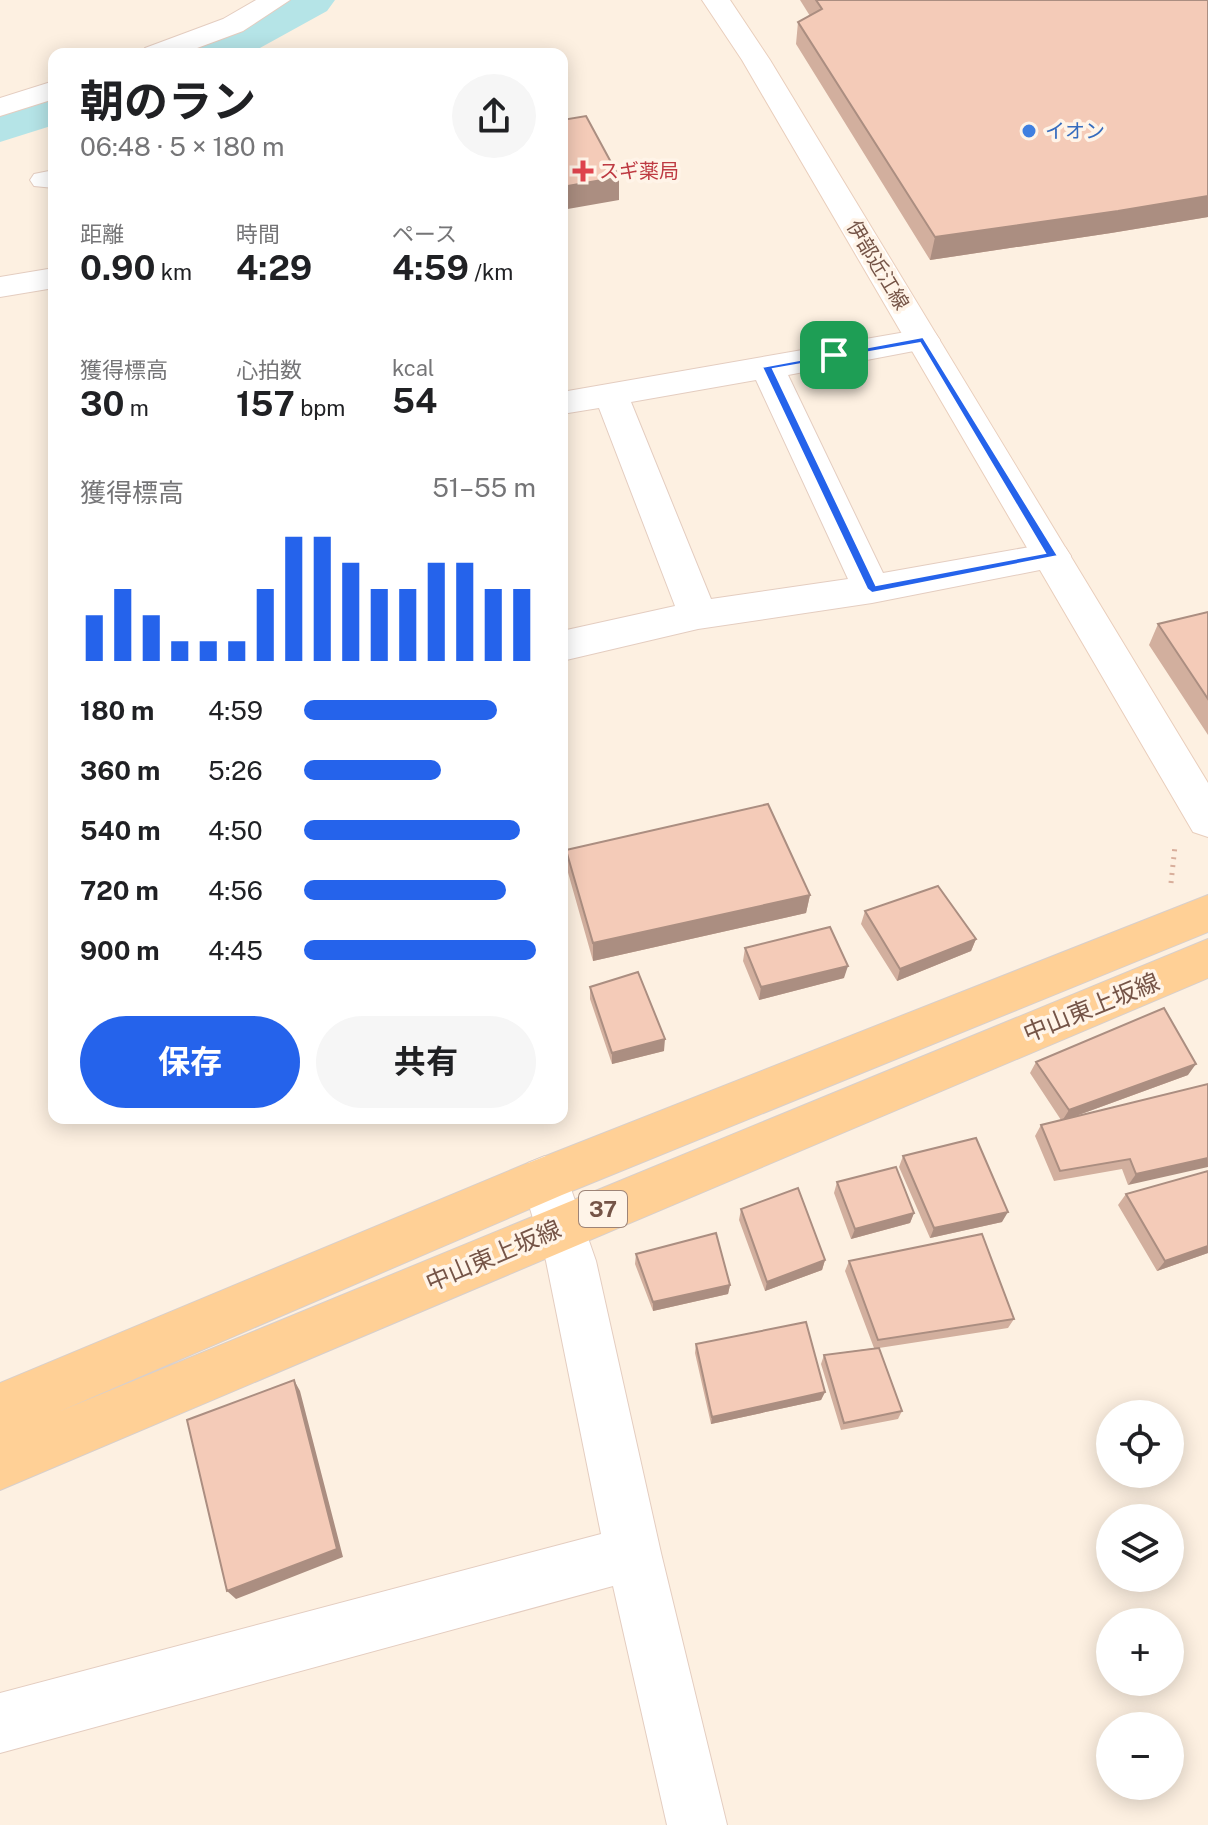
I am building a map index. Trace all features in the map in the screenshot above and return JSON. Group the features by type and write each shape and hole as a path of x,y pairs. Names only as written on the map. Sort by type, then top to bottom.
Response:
{"main road":[{"name":"中山東上坂線","path":"0,1463 553,1203 1208,913"},
{"name":"中山東上坂線","path":"0,1410 1208,958"}],"street":[{"path":"171,48 233,25 276,0"},
{"name":"伊部近江線","path":"716,0 923,340 1208,820"},
{"path":"0,107 48,92"},
{"path":"0,287 48,279"},
{"path":"568,402 923,340"},
{"path":"767,367 872,589"},
{"path":"611,395 698,615"},
{"path":"568,645 698,615 872,589 1052,556"},
{"path":"553,1203 697,1825"},
{"path":"0,1723 633,1553"}],"path":[{"path":"1158,888 1173,882 1175,838"}],"building":[{"name":"イオン","path":"816,0 1208,0 1208,196 935,237 798,22 822,9"},
{"path":"586,116 619,177 568,186 568,119"},
{"path":"1208,612 1208,699 1158,624"},
{"path":"768,804 810,895 593,943 568,850"},
{"path":"938,886 976,939 900,969 865,911"},
{"path":"830,927 848,966 761,987 745,948"},
{"path":"638,972 665,1039 612,1053 590,987"},
{"path":"1164,1008 1196,1064 1069,1110 1036,1062"},
{"path":"1208,1084 1208,1158 1136,1174 1130,1159 1060,1171 1041,1125"},
{"path":"976,1138 1008,1212 934,1228 903,1156"},
{"path":"896,1167 914,1213 855,1229 837,1182"},
{"path":"1208,1171 1208,1246 1165,1261 1126,1194"},
{"path":"798,1188 825,1260 767,1282 741,1209"},
{"path":"716,1233 730,1285 653,1302 636,1254"},
{"path":"982,1234 1014,1319 878,1340 849,1261"},
{"path":"806,1322 825,1392 712,1417 696,1344"},
{"path":"879,1348 902,1411 844,1423 824,1355"},
{"path":"294,1380 337,1549 227,1591 187,1420"}],"waterway":[{"path":"215,48 238,40 309,0"},
{"path":"0,125 48,108"}],"place":[{"name":"イオン","path":"1029,131"},
{"name":"スギ薬局","path":"583,171"}],"route":[{"path":"923,340 1052,556 872,589 767,367 834,355 923,340"}]}
